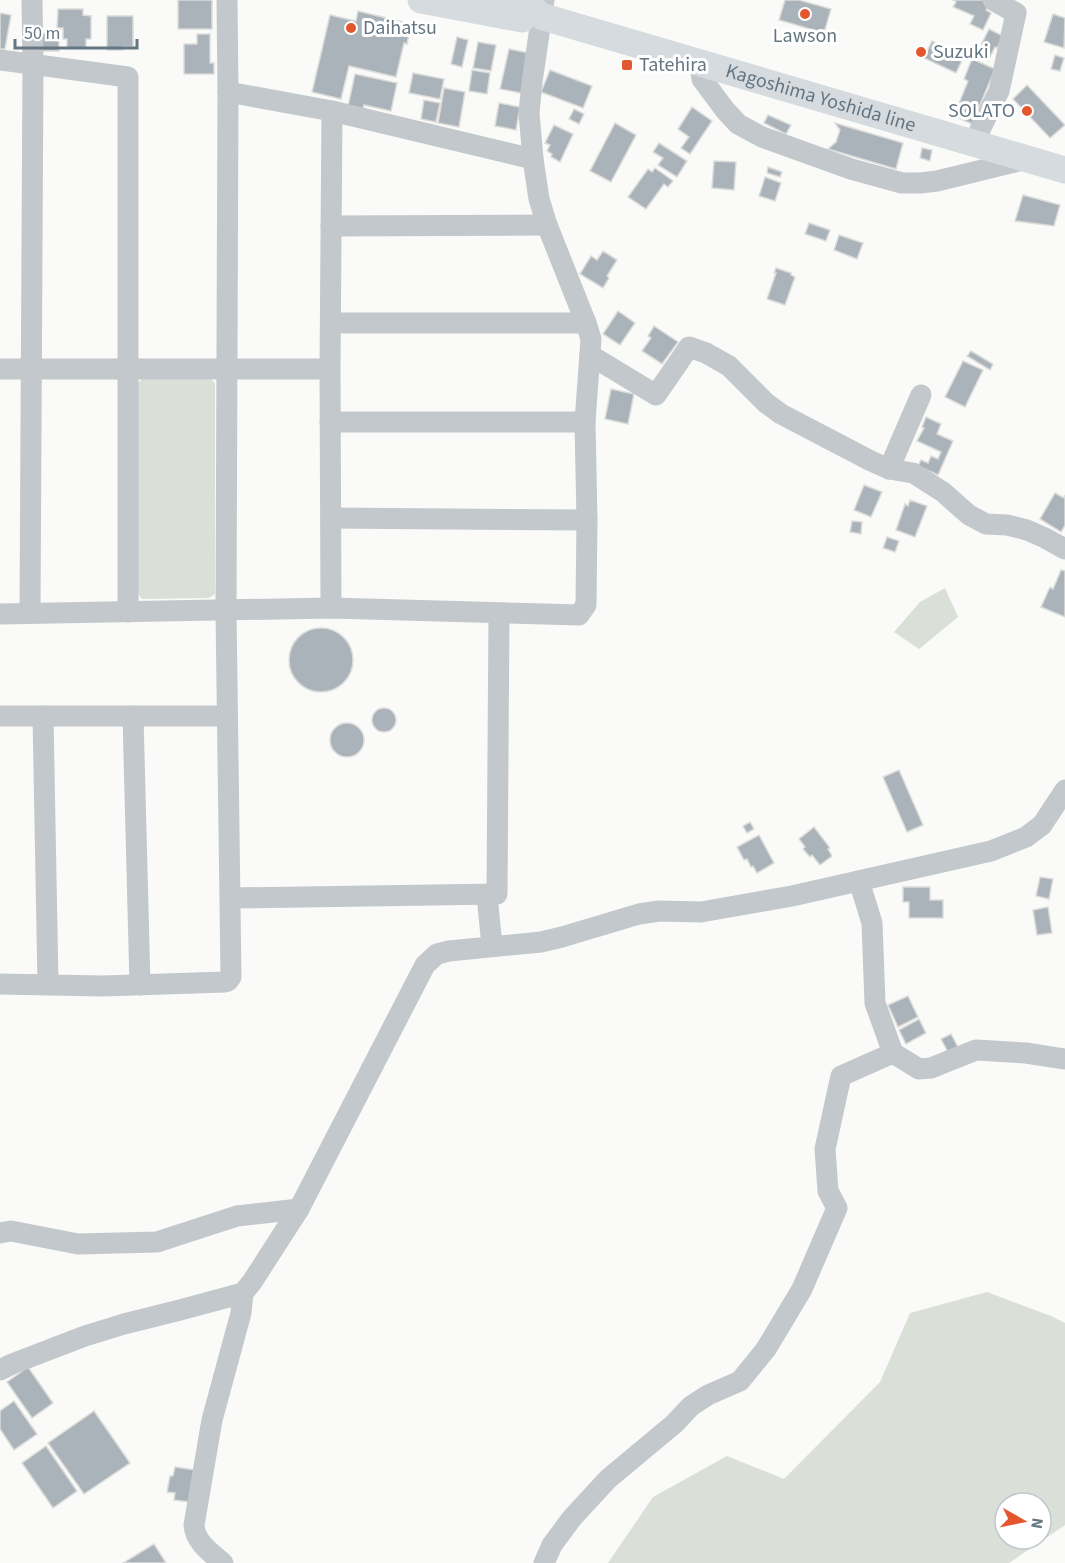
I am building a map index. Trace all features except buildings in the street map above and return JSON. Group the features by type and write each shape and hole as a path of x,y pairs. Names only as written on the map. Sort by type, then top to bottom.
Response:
{"main road":[{"name":"Kagoshima Yoshida line","path":"422,0 528,20 543,8"},
{"name":"Kagoshima Yoshida line","path":"501,0 543,8 700,63 1065,170"}],"street":[{"path":"30,613 32,0"},
{"path":"0,984 103,986 225,982 231,979 226,611 227,0"},
{"path":"973,144 999,91 1016,13 993,0"},
{"path":"0,614 331,608 579,615 586,605 585,422 591,339 547,225 539,199 533,159 529,113 543,8"},
{"path":"0,60 128,77 128,612"},
{"path":"700,63 702,79 738,124 762,137 851,169 902,183 920,183 938,181 1027,159"},
{"path":"228,92 332,111 533,159"},
{"path":"331,608 332,111"},
{"path":"331,226 547,225"},
{"path":"331,323 585,323"},
{"path":"590,355 656,395 689,347 706,353 729,366 766,403 782,414 871,461 889,469 913,473 943,492 969,515 986,524 1007,525 1027,530 1065,549"},
{"path":"0,369 330,369"},
{"path":"889,469 921,395"},
{"path":"330,422 585,422"},
{"path":"332,518 587,520"},
{"path":"231,898 497,894 499,614"},
{"path":"0,716 227,716"},
{"path":"43,716 48,984"},
{"path":"133,716 140,985"},
{"path":"223,1563 206,1549 195,1533 194,1525 212,1420 241,1313 243,1293 298,1209 425,965 437,954 449,951 541,942 639,914 659,911 701,912 792,896 991,851 1026,837 1042,825 1065,790"},
{"path":"859,881 872,923 875,1003 893,1053 919,1069 932,1068 976,1050 1026,1053 1065,1059"},
{"path":"487,895 492,946"},
{"path":"544,1563 552,1545 565,1527 598,1489 674,1424 691,1406 708,1395 740,1381 765,1349 802,1289 837,1208 828,1191 825,1149 841,1076 893,1053"},
{"path":"0,1233 11,1231 78,1244 157,1242 237,1216 298,1209"},
{"path":"0,1370 85,1336 243,1293"}],"shaded area":[{"path":"209,377 215,383 215,594 209,598 142,599 137,593 136,384 144,378"},
{"path":"945,588 958,617 919,649 894,632 920,602"},
{"path":"987,1292 1065,1323 1065,1525 1053,1533 1053,1491 993,1491 993,1551 1027,1551 1009,1563 608,1563 653,1497 727,1456 784,1479 880,1382 910,1313"}],"place":[{"name":"Lawson","path":"805,14"},
{"name":"Daihatsu","path":"351,28"},
{"name":"Suzuki","path":"921,52"},
{"name":"Tatehira","path":"627,65"},
{"name":"SOLATO","path":"1027,111"}]}
